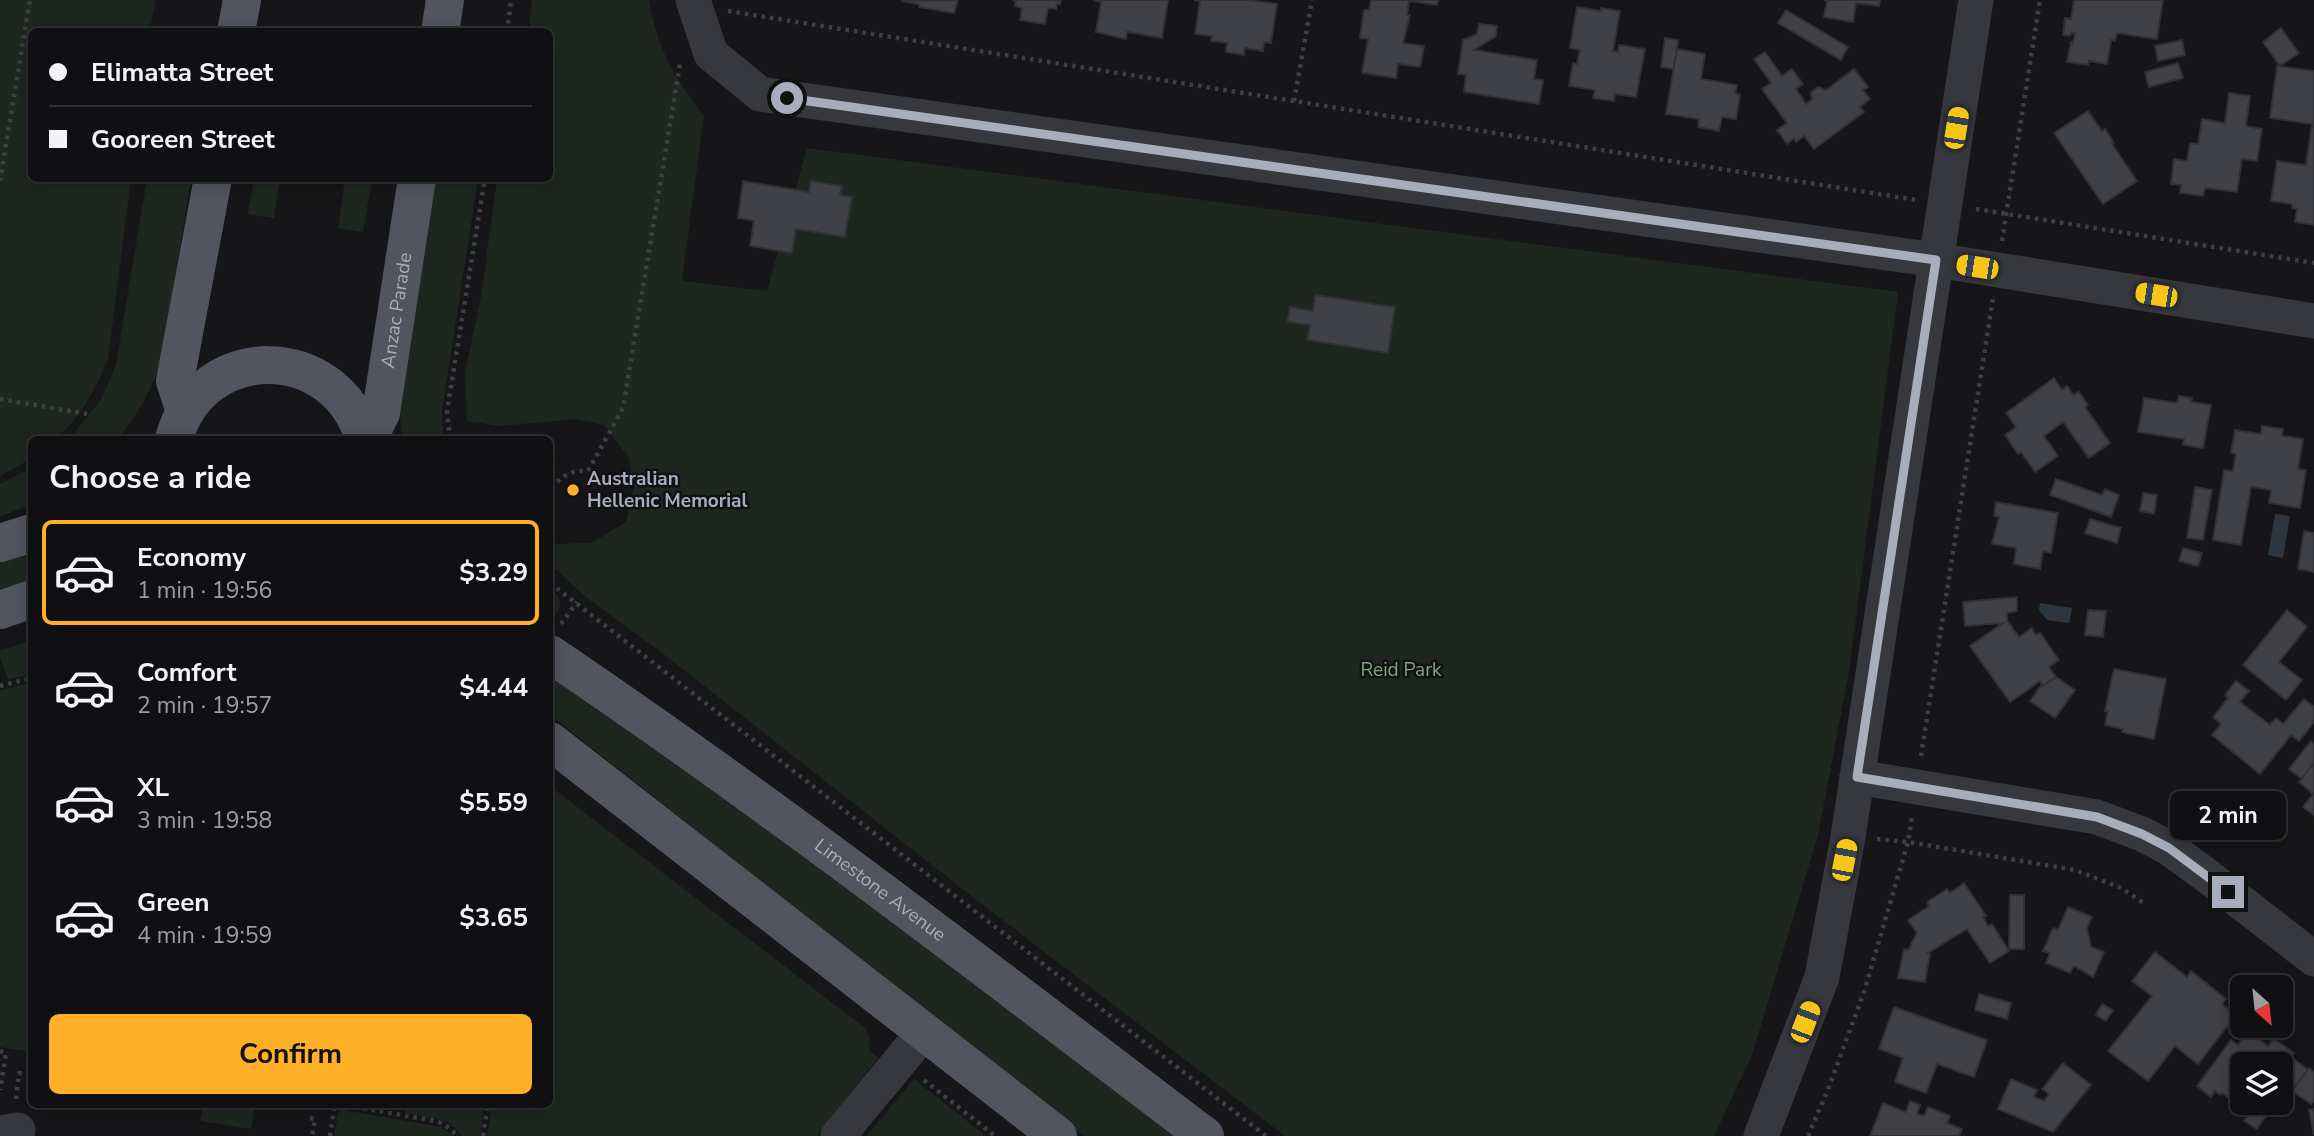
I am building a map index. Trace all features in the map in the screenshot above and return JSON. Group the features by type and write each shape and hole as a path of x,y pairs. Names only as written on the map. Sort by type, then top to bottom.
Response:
{"main road":[{"path":"237,28 242,0"},
{"path":"440,28 444,0"},
{"path":"175,427 175,381 212,182"},
{"name":"Anzac Parade","path":"368,436 381,413 416,182"},
{"path":"175,427 200,394 218,379 240,369 263,364 287,366 310,373 330,386 347,402 365,436"},
{"path":"0,543 28,534"},
{"path":"0,610 28,600"},
{"name":"Limestone Avenue","path":"553,656 667,733 790,822 1205,1136"},
{"path":"553,743 1058,1136"}],"street":[{"path":"1760,1136 1822,977 1857,777 1976,0"},
{"path":"694,3 711,54 760,94 1936,260 2314,321"},
{"path":"1857,777 2097,817 2142,834 2169,848 2314,959"},
{"path":"838,1136 924,1032"}],"path":[{"path":"0,181 30,0"},
{"path":"508,28 511,0"},
{"path":"1294,101 1312,0"},
{"path":"1808,1136 1864,992 1908,842 2040,0"},
{"path":"694,3 2314,263"},
{"path":"553,485 574,470 587,471 623,408 680,61 711,54"},
{"path":"450,436 447,411 484,182"},
{"path":"0,400 87,414"},
{"path":"553,585 1266,1136"},
{"path":"0,686 28,679"},
{"path":"1908,842 2075,870 2121,888 2144,903"},
{"path":"0,1052 6,1052 0,1090"},
{"path":"900,1061 995,1136"},
{"path":"11,1121 19,1073 27,1074"},
{"path":"330,1136 335,1108"},
{"path":"360,1108 436,1121 458,1136"},
{"path":"483,1136 487,1108"},
{"path":"310,1118 315,1119 312,1136"}],"green space":[{"path":"0,0 155,0 150,28 28,28 28,182 131,182 108,359 103,371 93,392 66,430 60,436 28,436 28,461 0,476"},
{"name":"Reid Park","path":"532,0 649,0 656,32 668,62 704,115 682,281 767,291 807,148 1898,292 1849,672 1818,835 1752,1055 1714,1136 1285,1136 979,902 665,655 586,597 553,567 553,544 591,543 626,522 634,487 628,456 604,425 577,419 499,426 467,421 465,373 481,296 497,182 553,182 553,28 529,28"},
{"path":"146,182 191,182 163,353 145,399 120,436 71,436 101,400 116,365"},
{"path":"253,182 280,182 274,218 248,214"},
{"path":"345,182 371,182 363,232 338,228"},
{"path":"435,182 478,182 442,411 443,436 402,436 400,417"},
{"path":"28,470 28,505 0,517 0,484"},
{"path":"28,546 28,581 0,591 0,556"},
{"path":"553,590 560,601 553,618"},
{"path":"28,641 28,676 8,679 0,651"},
{"path":"553,676 860,891 1177,1136 1084,1136 553,717"},
{"path":"28,683 28,1052 0,1047 0,691"},
{"path":"553,788 865,1028 870,1039 869,1050 878,1058 817,1136 487,1136 491,1108 553,1108"},
{"path":"914,1079 986,1136 867,1136"},
{"path":"202,1108 255,1108 251,1129 200,1121"},
{"path":"406,1108 484,1108 480,1136 463,1136 448,1121 405,1113"},
{"path":"339,1109 441,1127 454,1136 334,1136"}],"shaded area":[{"path":"2275,514 2290,516 2283,558 2268,555"},
{"path":"2040,603 2072,608 2069,623 2047,620 2039,610"}],"building":[{"path":"958,0 954,13 901,1"},
{"path":"1013,0 1061,0 1056,9 1048,8 1045,24 1020,20 1022,8 1015,6 1016,1"},
{"path":"1093,0 1168,0 1162,38 1127,32 1126,39 1096,32 1101,2"},
{"path":"1194,0 1248,0 1277,4 1271,43 1264,42 1263,51 1245,48 1244,55 1226,52 1227,43 1211,41 1212,36 1195,34 1200,1"},
{"path":"1371,0 1438,0 1437,5 1409,1 1407,15 1410,15 1403,43 1424,46 1420,67 1398,64 1396,78 1362,73 1368,39 1360,38 1364,10 1369,10"},
{"path":"1827,0 1880,0 1879,6 1856,3 1853,22 1824,17"},
{"path":"2074,0 2163,0 2157,39 2117,33 2115,41 2111,40 2107,64 2067,62 2075,33 2070,36 2063,35 2065,18 2071,19"},
{"path":"1577,7 1620,11 1613,51 1618,52 1619,45 1645,49 1636,97 1615,94 1614,101 1593,98 1595,90 1569,86 1573,63 1577,64 1580,50 1570,48"},
{"path":"1786,10 1848,47 1841,60 1778,23"},
{"path":"1479,24 1497,26 1496,36 1474,50 1537,60 1534,79 1543,80 1539,104 1464,92 1466,75 1458,74 1463,40 1477,34"},
{"path":"2281,28 2299,53 2280,66 2263,42"},
{"path":"1665,38 1678,40 1674,69 1661,67"},
{"path":"2182,40 2185,55 2158,61 2155,46"},
{"path":"1677,49 1705,54 1701,79 1737,85 1735,93 1740,95 1736,119 1722,117 1719,131 1698,127 1699,119 1666,114"},
{"path":"1765,52 1782,76 1792,69 1803,84 1796,89 1806,104 1812,99 1811,93 1818,87 1826,90 1854,69 1868,87 1863,90 1870,99 1860,107 1864,112 1814,149 1804,136 1796,142 1794,138 1787,144 1777,130 1787,123 1762,89 1771,83 1754,59"},
{"path":"2178,63 2183,78 2149,87 2145,72"},
{"path":"2277,66 2314,71 2314,225 2295,222 2297,209 2292,208 2292,204 2271,201 2277,161 2306,165 2312,124 2270,118"},
{"path":"2229,93 2250,96 2246,126 2262,129 2257,161 2242,159 2237,192 2205,188 2203,196 2180,193 2181,185 2171,184 2174,159 2187,161 2190,143 2198,144 2202,119 2225,123"},
{"path":"2088,111 2102,131 2105,129 2137,181 2103,204 2054,133"},
{"path":"743,181 809,192 811,181 842,186 840,195 852,197 845,237 796,229 792,253 750,246 754,221 738,218"},
{"path":"1315,295 1395,307 1388,353 1307,340 1310,325 1287,322 1290,307 1313,311"},
{"path":"2054,378 2062,390 2067,386 2073,395 2079,392 2088,405 2085,407 2110,443 2089,458 2063,422 2044,436 2058,456 2035,472 2005,435 2016,427 2006,413"},
{"path":"2179,396 2192,398 2191,402 2211,405 2203,448 2183,445 2184,439 2138,432 2144,398 2177,403"},
{"path":"2262,426 2283,429 2282,436 2303,439 2298,469 2306,470 2300,508 2269,503 2271,490 2251,487 2241,545 2213,540 2224,470 2233,471 2236,454 2231,453 2235,430 2261,434"},
{"path":"2056,479 2102,495 2105,489 2119,495 2111,517 2050,495"},
{"path":"2195,487 2212,490 2203,540 2187,538"},
{"path":"2143,493 2157,495 2154,514 2140,511"},
{"path":"1996,502 2058,513 2051,553 2043,551 2040,569 2014,564 2016,548 1992,544 1999,517 1994,516"},
{"path":"2090,519 2121,528 2117,543 2085,533"},
{"path":"2304,531 2314,533 2314,572 2298,569"},
{"path":"2183,548 2202,553 2198,566 2179,561"},
{"path":"2017,597 2017,611 2007,613 2007,620 2019,637 2032,628 2036,635 2040,633 2059,660 2049,667 2056,677 2043,686 2040,681 2010,702 1970,646 2003,623 1965,626 1963,602"},
{"path":"2088,610 2106,611 2103,637 2085,635"},
{"path":"2287,610 2307,627 2279,662 2302,680 2286,700 2243,665"},
{"path":"2114,669 2166,679 2154,739 2105,725 2108,711 2105,711"},
{"path":"2056,677 2075,690 2055,718 2030,701 2042,684 2043,686"},
{"path":"2236,681 2249,691 2240,702 2270,725 2276,718 2283,724 2304,699 2314,707 2314,722 2299,741 2291,735 2260,774 2212,735 2221,724 2213,717 2228,698 2225,695"},
{"path":"2311,741 2314,744 2314,763 2302,779 2289,769"},
{"path":"2314,763 2314,815 2303,807 2313,794 2299,782"},
{"path":"1964,883 1986,916 1983,917 1988,926 1992,924 2009,951 1990,963 1967,929 1928,953 1925,982 1898,978 1904,949 1908,950 1917,933 1908,920 1929,906 1927,902 1947,889 1950,893"},
{"path":"2010,895 2024,895 2024,949 2009,949"},
{"path":"2068,907 2092,917 2087,928 2091,947 2104,952 2093,977 2074,966 2070,973 2046,963 2050,953 2043,951 2053,928 2058,930"},
{"path":"2155,952 2187,977 2191,971 2226,999 2222,1004 2230,1010 2230,1023 2198,1064 2175,1046 2148,1081 2108,1051 2152,996 2132,981"},
{"path":"1979,994 2011,1003 2007,1019 1975,1010"},
{"path":"2102,1004 2113,1010 2106,1021 2096,1015"},
{"path":"1894,1007 1987,1040 1974,1077 1937,1064 1926,1093 1895,1082 1903,1058 1879,1049"},
{"path":"2243,1038 2257,1038 2268,1046 2274,1039 2293,1052 2230,1052 2230,1099 2215,1091 2211,1097 2197,1086 2231,1040 2238,1045"},
{"path":"2293,1059 2308,1070 2293,1089"},
{"path":"2063,1063 2091,1085 2053,1132 1998,1109 2011,1079 2037,1090 2034,1097 2044,1101 2049,1094 2042,1089"},
{"path":"2309,1068 2314,1072 2314,1100 2311,1104 2293,1090"},
{"path":"1910,1101 1920,1105 1917,1114 1924,1116 1928,1107 1950,1116 1947,1123 1962,1129 1959,1136 1870,1136 1883,1103 1906,1112"},
{"path":"2314,1109 2314,1135 2309,1110"},
{"path":"2244,1115 2267,1115 2257,1129 2244,1121 2247,1117"}],"place":[{"name":"Australian Hellenic Memorial","path":"573,490"}],"route":[{"path":"787,98 1936,260 1857,777 2097,817 2142,834 2169,848 2228,892"}]}
